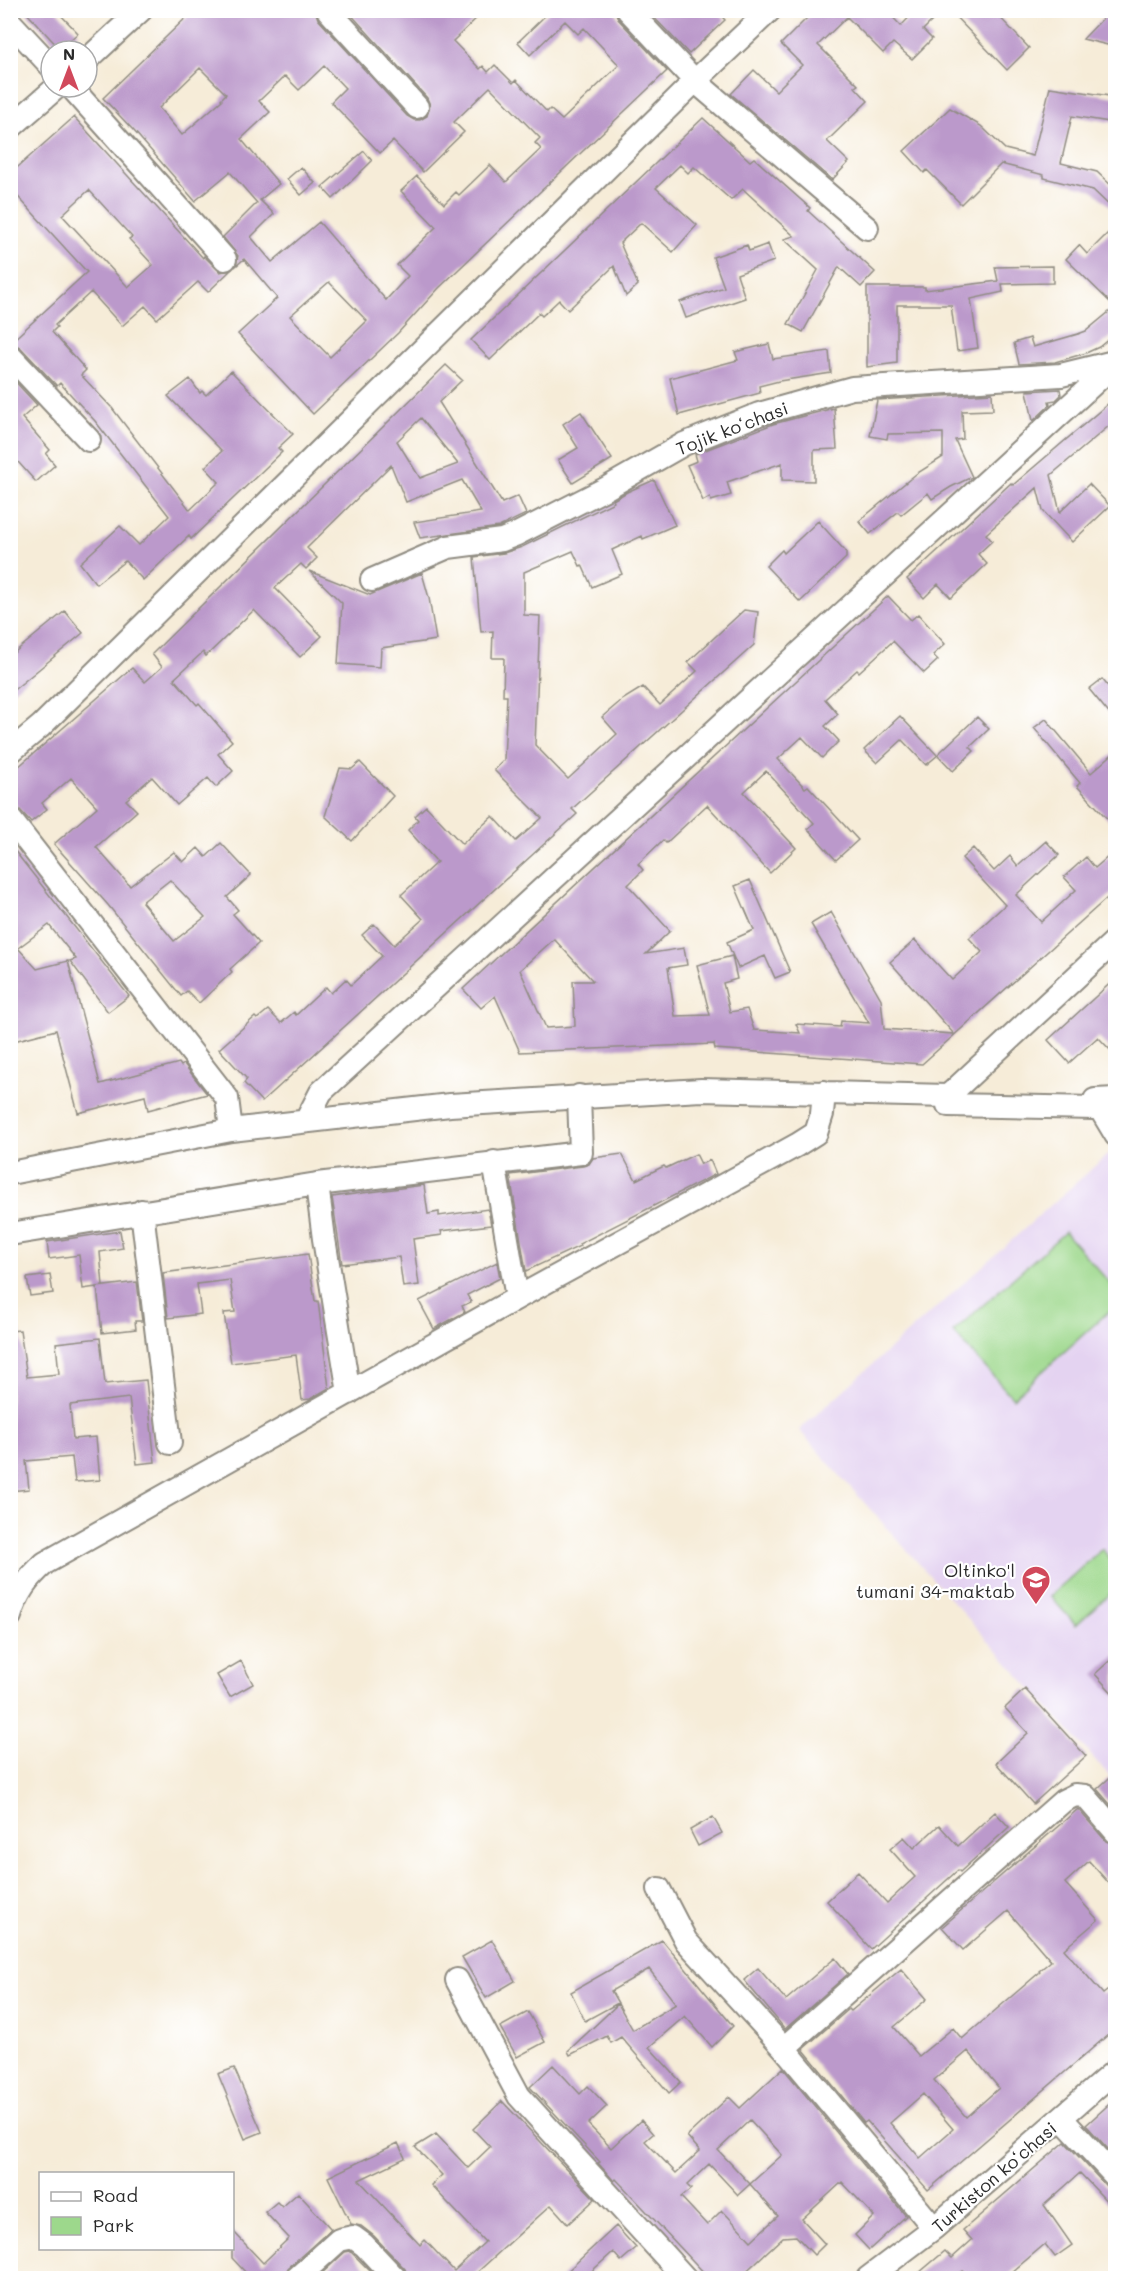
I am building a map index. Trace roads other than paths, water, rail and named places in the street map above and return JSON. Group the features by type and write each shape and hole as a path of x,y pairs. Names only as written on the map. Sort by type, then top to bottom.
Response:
{"street":[{"path":"99,49 141,10"},
{"path":"328,10 417,107"},
{"path":"628,10 695,81 867,228"},
{"path":"10,752 41,726 695,81 770,10"},
{"path":"10,22 39,53"},
{"path":"10,128 43,99"},
{"path":"82,99 225,259"},
{"path":"10,356 89,440"},
{"path":"306,1121 321,1092 1116,362"},
{"name":"Tojik koʻchasi","path":"372,580 448,546 502,540 517,534 605,489 684,444 759,414 852,387 1061,375 1116,362"},
{"path":"10,819 227,1098 231,1130"},
{"path":"10,1173 231,1130 450,1105 701,1090 948,1096 1116,940"},
{"path":"10,1616 19,1578 816,1133 822,1114 824,1092"},
{"path":"10,1234 317,1184 581,1153 579,1096"},
{"path":"948,1096 948,1105 1095,1108 1105,1099 1116,1135"},
{"path":"494,1162 517,1298"},
{"path":"317,1184 349,1393"},
{"path":"142,1211 170,1443"},
{"path":"784,2048 1074,1795 1085,1796 1116,1832"},
{"path":"659,1889 686,1941 784,2048 934,2228"},
{"path":"457,1980 519,2096 685,2278"},
{"name":"Turkiston koʻchasi","path":"868,2278 934,2228 1116,2070"},
{"path":"1062,2119 1116,2177"},
{"path":"297,2278 339,2240 353,2237 364,2245 395,2278"}],"place":[{"name":"Oltinko'l tumani 34-maktab","path":"1036,1606"}]}
